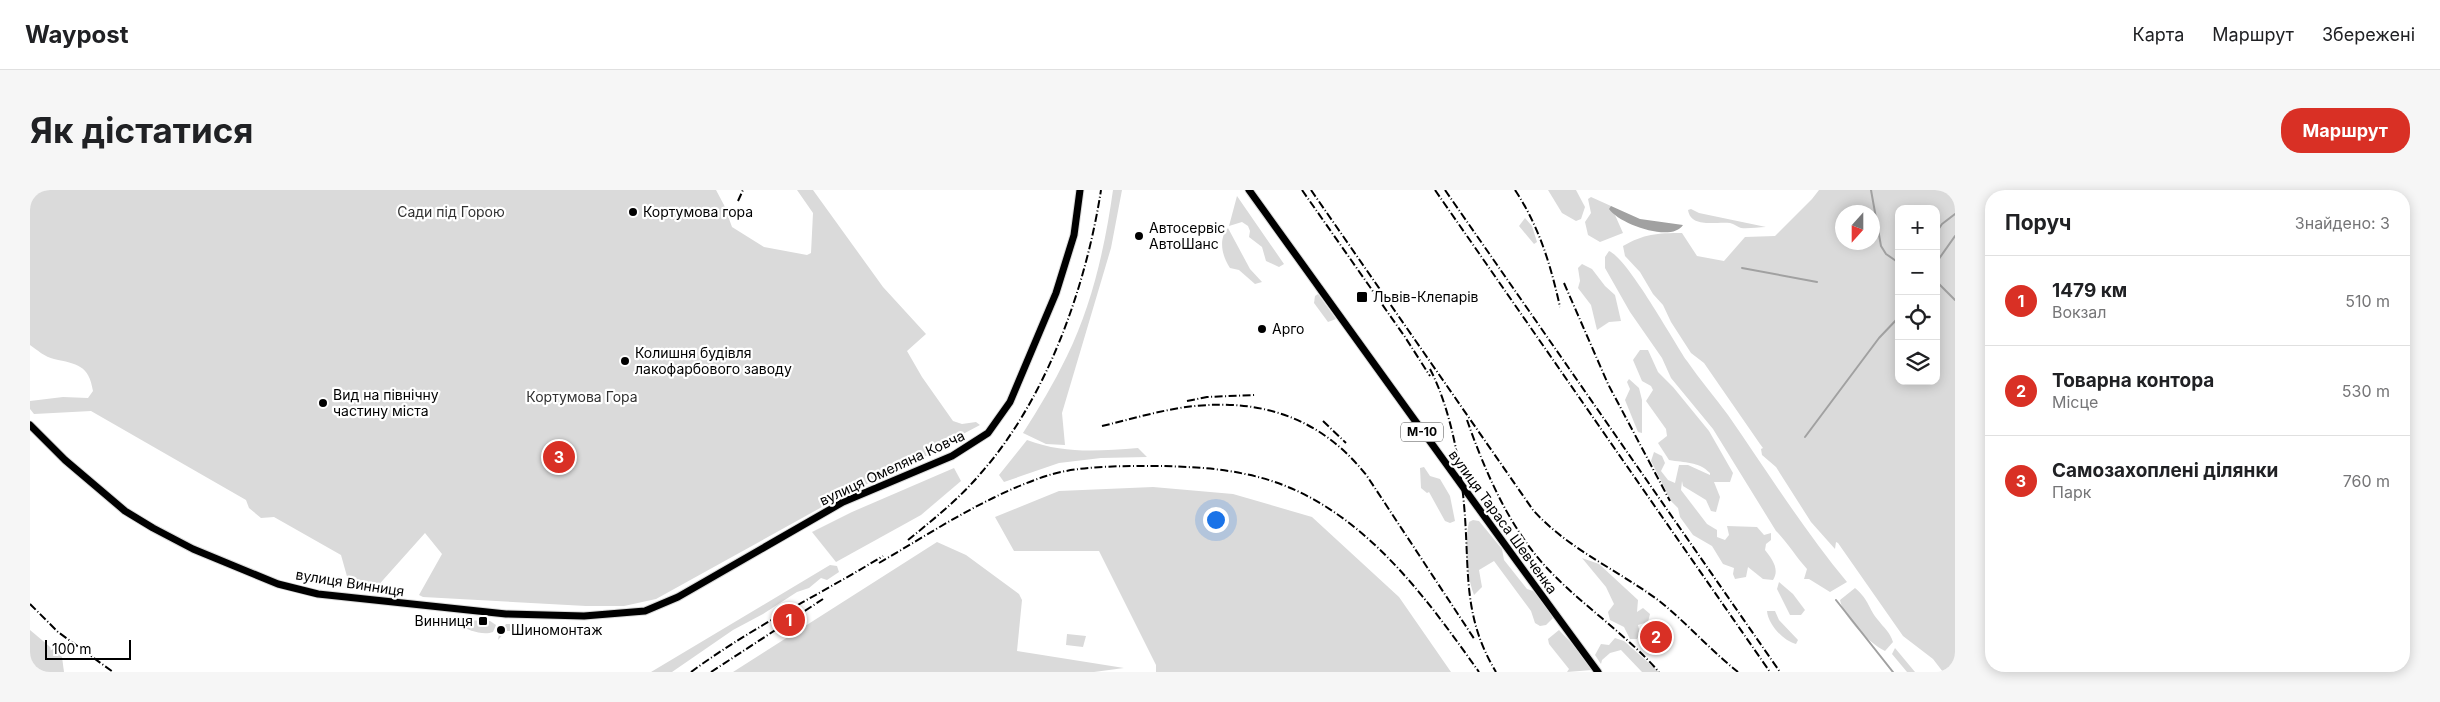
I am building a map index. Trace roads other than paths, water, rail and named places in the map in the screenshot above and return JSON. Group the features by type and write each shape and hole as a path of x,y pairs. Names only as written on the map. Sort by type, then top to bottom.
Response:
{"main road":[{"name":"вулиця Омеляна Ковча","path":"625,614 645,611 678,598 843,502 952,456 988,433 1010,402 1056,293 1074,235 1080,190"},
{"name":"вулиця Тараса Шевченка","path":"1249,190 1372,359 1436,451 1598,672"},
{"name":"вулиця Винниця","path":"30,426 65,460 125,511 153,528 193,548 278,584 318,594 473,612 584,616 625,614"}],"waterway":[{"path":"1871,190 1881,246 1886,254 1895,260"},
{"path":"1940,227 1955,214"},
{"path":"1940,257 1955,236"},
{"path":"1742,268 1817,282"},
{"path":"1940,285 1955,300"},
{"path":"1805,437 1879,338 1895,321"},
{"path":"1836,600 1893,672"}],"railway":[{"path":"738,201 743,190"},
{"path":"908,540 973,482 1004,443 1025,411 1044,376 1074,302 1085,265 1101,190"},
{"path":"1302,190 1405,337 1430,376"},
{"path":"1311,190 1533,510 1561,536 1658,600 1738,672"},
{"path":"1435,190 1770,672"},
{"path":"1445,190 1780,672"},
{"path":"1515,190 1531,218 1543,247 1553,276 1560,307"},
{"path":"1564,283 1608,384 1670,501"},
{"path":"1430,369 1450,421 1458,461 1465,517 1468,578 1473,615 1478,634 1496,672"},
{"path":"1187,401 1207,397 1255,395"},
{"path":"1102,426 1172,409 1221,405 1246,406 1269,410 1291,417 1312,427 1332,440 1367,476 1475,640"},
{"path":"1467,420 1499,497 1532,550 1559,580 1632,644 1659,672"},
{"path":"1323,421 1346,443"},
{"path":"879,563 981,504 1024,484 1059,472 1104,467 1149,466 1194,467 1235,472 1283,485 1318,502 1351,524 1407,578 1433,609 1479,672"},
{"path":"691,672 738,640 883,556"},
{"path":"711,672 823,599"},
{"path":"30,604 58,632 113,672"}],"place":[{"name":"Кортумова гора","path":"633,212"},
{"name":"Автосервіс АвтоШанс","path":"1139,236"},
{"name":"Львів-Клепарів","path":"1362,297"},
{"name":"Арго","path":"1262,329"},
{"name":"Колишня будівля лакофарбового заводу","path":"625,361"},
{"name":"Вид на північну частину міста","path":"323,403"},
{"name":"Самозахоплені ділянки","path":"559,457"},
{"name":"1479 км","path":"789,620"},
{"name":"Винниця","path":"483,621"},
{"name":"Шиномонтаж","path":"501,630"},
{"name":"Товарна контора","path":"1656,637"}],"park label":[{"name":"Сади під Горою","path":"451,212"},
{"name":"Кортумова Гора","path":"582,397"}]}
